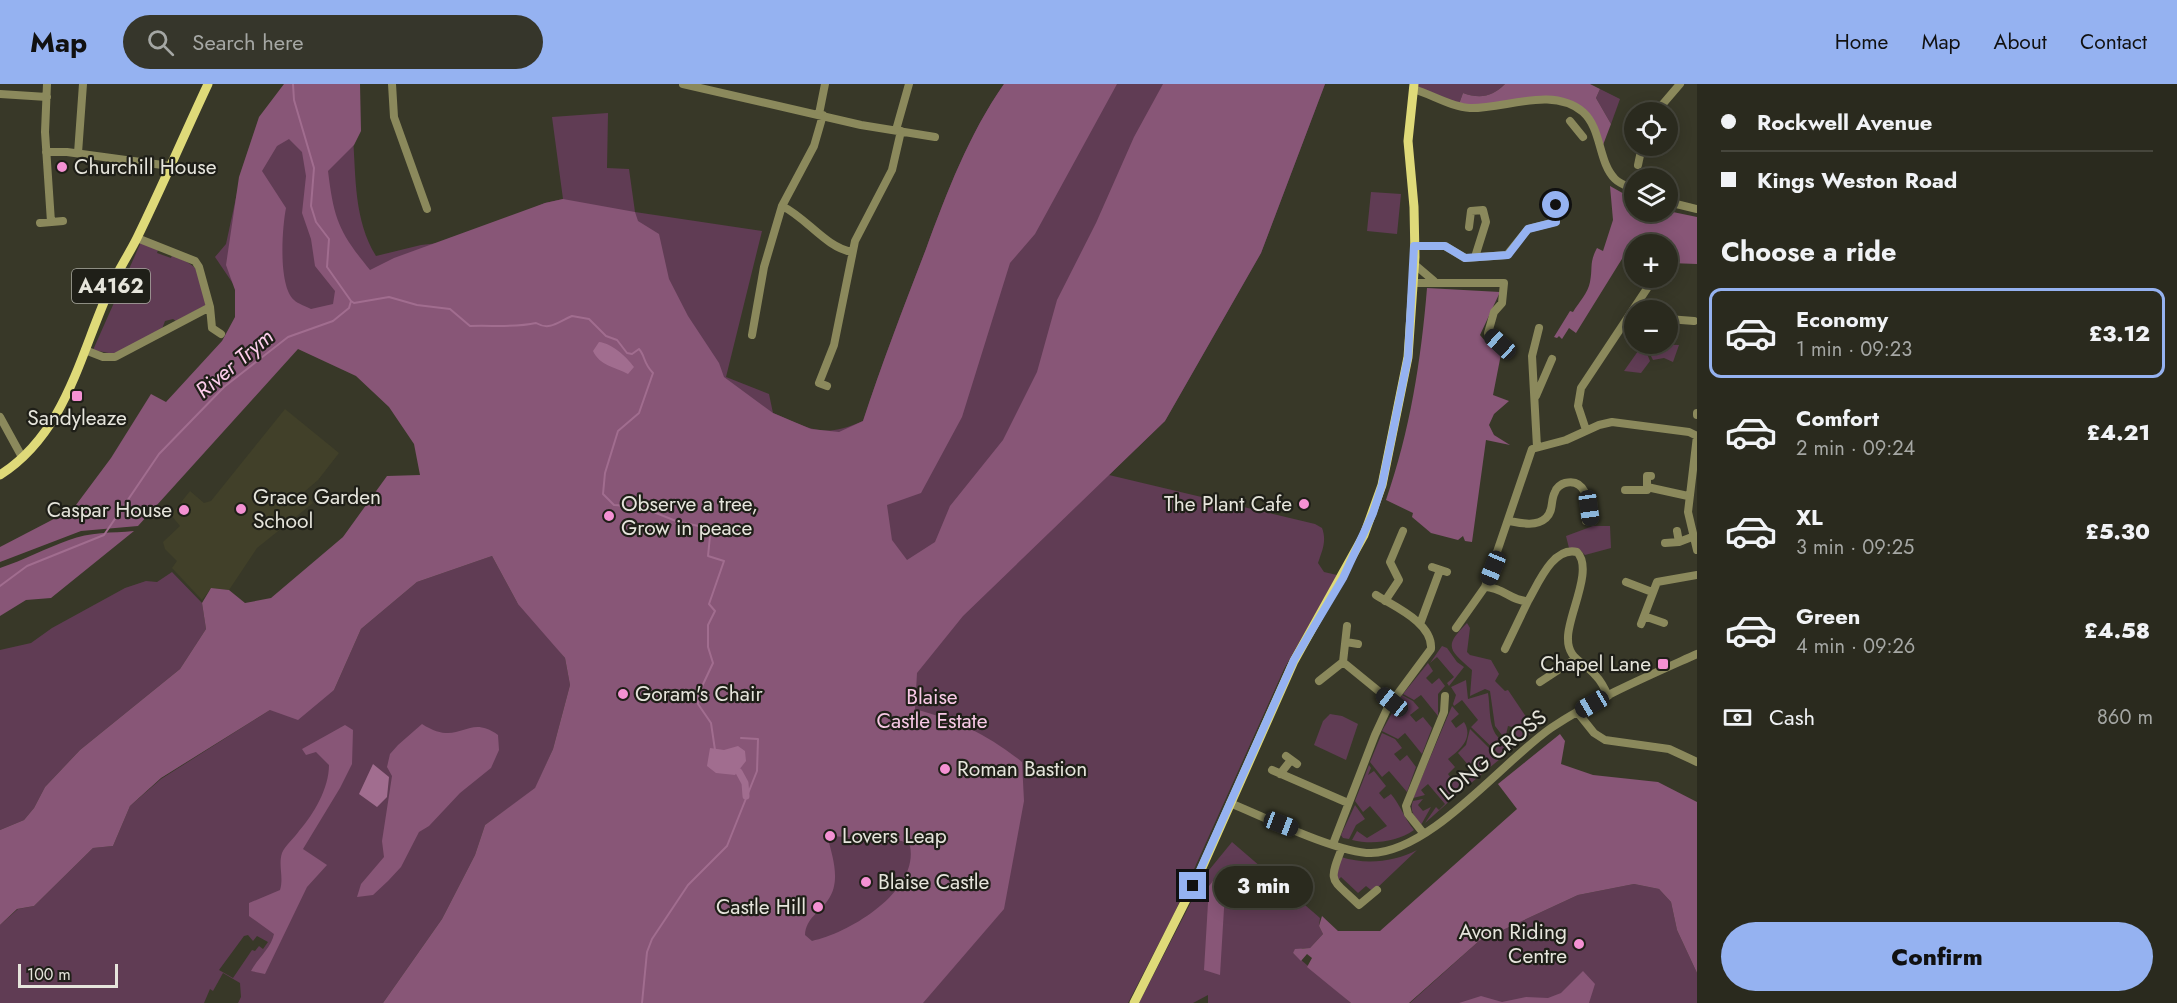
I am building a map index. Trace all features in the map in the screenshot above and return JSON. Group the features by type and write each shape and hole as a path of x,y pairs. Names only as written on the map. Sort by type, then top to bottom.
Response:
{"main road":[{"name":"A4162","path":"0,475 22,457 51,425 69,394 102,306 137,238 208,84"},
{"path":"1134,1003 1202,870 1294,660 1343,578 1373,513 1382,485 1408,357 1414,283 1414,207 1408,149 1413,87"}],"street":[{"path":"47,84 46,152 51,222"},
{"path":"78,153 83,84"},
{"path":"392,84 394,117 427,204"},
{"path":"683,84 935,137"},
{"path":"750,331 764,267 782,206 814,146 825,84"},
{"path":"827,386 819,383 834,345 852,252 863,223 892,170 898,130 909,84"},
{"path":"1665,102 1680,84"},
{"path":"1413,87 1471,108 1514,101 1554,101 1572,105 1588,118 1613,177 1624,184"},
{"path":"0,94 47,97"},
{"path":"1577,127 1588,118"},
{"path":"1570,121 1577,127 1582,137"},
{"path":"46,152 78,153 170,166"},
{"path":"1638,165 1640,156"},
{"path":"1414,246 1445,246 1463,257 1510,254 1528,229 1556,222 1558,202"},
{"path":"1678,204 1697,209"},
{"path":"782,206 806,220 837,247 852,252"},
{"path":"1469,226 1471,211 1483,210 1486,222 1475,257"},
{"path":"40,223 63,221"},
{"path":"137,238 195,261 199,267 210,307 212,328 221,334"},
{"path":"1414,264 1434,281"},
{"path":"1414,283 1434,281 1504,283 1502,303 1494,312 1488,333 1500,344"},
{"path":"85,350 103,357 115,357 210,307"},
{"path":"1678,320 1694,321"},
{"path":"1537,447 1533,436 1535,398 1533,351 1539,328"},
{"path":"1586,430 1579,413 1579,395 1624,328"},
{"path":"1535,398 1552,358"},
{"path":"0,417 22,457"},
{"path":"1456,628 1485,587 1509,521 1529,454 1537,447 1566,440 1605,423 1620,422 1660,430 1686,431 1697,436 1694,481 1688,496 1689,521 1697,550"},
{"path":"1625,490 1647,490 1647,476 1651,476"},
{"path":"1509,521 1526,524 1544,520 1550,512 1555,490 1562,484 1570,482 1579,485 1587,496 1591,521 1586,521"},
{"path":"1647,487 1688,496"},
{"path":"1385,601 1399,580 1391,566 1390,554 1402,531"},
{"path":"1677,531 1679,542"},
{"path":"1665,543 1679,542 1692,537"},
{"path":"1506,644 1528,601 1554,560 1568,551 1579,554 1582,574 1568,635 1569,650 1575,659 1597,676 1608,696"},
{"path":"1420,624 1440,570"},
{"path":"1664,623 1643,620 1652,592 1661,580 1697,575"},
{"path":"1626,582 1652,592"},
{"path":"1485,587 1496,588 1519,600 1528,601"},
{"path":"1333,844 1375,735 1392,702 1431,651 1430,636 1420,624 1376,595"},
{"path":"1319,681 1342,662 1347,626"},
{"path":"1346,642 1358,644"},
{"name":"LONG CROSS","path":"1230,803 1342,848 1364,853 1404,846 1424,834 1527,747 1578,713 1608,696 1697,654"},
{"path":"1544,682 1575,659"},
{"path":"1342,662 1392,702"},
{"path":"1424,834 1408,814 1406,806 1444,712 1445,696"},
{"path":"1578,713 1594,733 1605,740 1664,748 1681,753 1697,762"},
{"path":"1280,774 1291,760"},
{"path":"1272,770 1348,803"},
{"path":"1342,848 1333,871 1334,880 1359,904 1366,893 1377,890"}],"shaded area":[{"name":"Blaise Castle Estate","path":"284,84 360,84 361,131 354,145 328,171 333,202 340,225 351,245 370,270 394,258 545,203 563,199 635,212 638,221 659,234 669,279 688,316 719,363 724,377 773,413 811,429 839,432 863,421 893,335 951,185 969,143 1004,84 1117,84 1035,234 1010,263 962,417 921,493 887,505 892,540 907,560 935,542 950,506 1003,440 1037,372 1057,300 1096,223 1134,137 1163,84 1325,84 1261,253 1165,421 963,616 917,673 915,709 945,718 972,730 1022,762 1024,801 1004,909 923,1003 383,1003 442,919 475,855 485,825 535,788 553,749 570,685 565,658 518,604 492,556 417,582 361,629 334,690 298,720 270,710 161,778 130,806 113,846 93,848 34,906 17,909 0,925 0,830 24,820 34,808 45,787 80,750 180,669 206,629 202,603 211,588 229,590 245,603 271,598 343,537 387,476 420,475 414,444 389,407 356,376 298,349 138,526 81,531 0,562 0,547 73,509 111,458 151,394 166,402 222,341 235,317 235,290 226,265 239,177 259,117","holes":["289,139 302,152 306,176 302,213 311,239 315,266 335,291 333,304 311,309 296,301 289,293 285,283 282,256 286,208 262,171 277,146","831,836 902,841 910,846 910,863 904,879 879,907 845,929 812,941 805,935 806,929 828,900 834,886 835,870 828,839"]},
{"path":"1505,84 1590,84 1600,89 1596,98 1611,124 1603,145 1586,112 1554,99 1470,106 1459,104 1463,93 1486,96"},
{"path":"1610,186 1624,194 1624,222 1678,222 1678,213 1697,217 1697,264 1678,263 1678,234 1624,234 1624,256 1576,333 1569,328 1562,339 1559,336 1554,337 1570,311 1573,312 1587,290 1592,261 1597,248 1603,251 1613,220"},
{"path":"1427,288 1500,292 1480,335 1491,348 1502,349 1493,395 1509,401 1494,414 1489,425 1494,435 1510,445 1486,440 1472,542 1465,541 1463,536 1458,540 1431,533 1412,517 1413,513 1386,500 1408,422"},
{"path":"599,342 613,347 631,363 634,367 628,374 604,363 596,356 593,351"},
{"name":"Grace Garden School","path":"285,409 339,453 318,480 304,492 313,503 257,548 229,590 211,588 202,600 172,568 177,561 165,549 163,542 180,526 171,515 190,491 204,503 211,501"},
{"path":"134,531 51,598 26,600 0,616 0,568 77,537"},
{"path":"422,724 435,731 446,733 478,727 487,729 498,735 499,750 491,768 460,793 429,826 419,832 401,867 388,881 373,895 357,897 361,884 384,857 382,841 392,776 387,767 390,754"},
{"path":"345,725 353,730 352,764 303,849 327,865 307,887 265,974 251,971 270,944 274,934 249,916 249,903 280,890 282,853 310,817 320,800 326,783 329,765 316,752 306,755 302,749"},
{"path":"1560,734 1565,741 1561,764 1593,775 1658,782 1697,802 1697,973 1677,930 1671,902 1659,889 1634,884 1578,895 1479,941 1409,1003 1351,1003 1307,967 1312,958 1307,954 1301,961 1293,953 1295,949 1310,948 1323,934 1319,926 1322,916 1338,931 1380,931 1517,809 1498,784"},
{"path":"738,746 745,751 746,761 735,775 716,773 707,766 710,748 724,750"},
{"path":"373,764 389,777 387,797 377,807 359,794"},
{"path":"1213,881 1225,892 1220,975 1204,970 1209,886"},
{"path":"1583,971 1595,984 1589,1003 1459,1003 1481,996 1502,1002 1526,997 1548,998 1561,993"}],"green space":[{"name":"Blaise Castle Estate","path":"1004,84 1325,84 1261,253 1165,421 1109,475 1315,524 1322,528 1324,537 1318,563 1324,572 1337,575 1284,669 1173,916 1128,1003 405,1003 586,782 575,663 544,632 565,658 570,685 553,749 535,789 485,825 475,855 442,919 383,1003 238,1003 241,997 240,983 223,973 213,991 210,989 204,1003 0,1003 0,925 18,909 34,906 93,848 113,846 130,806 161,779 270,710 334,690 361,629 417,582 492,556 518,604 508,574 393,407 357,375 238,291 215,257 226,244 240,179 262,117 353,137 357,198 364,228 376,256 421,245 457,241 545,203 563,199 552,117 608,113 607,168 629,169 635,212 762,231 726,377 769,394 773,413 817,430 827,431 863,421 893,335 951,185 969,143","holes":["248,935 253,941 257,936 268,942 263,949 259,946 255,951 252,950 233,978 219,970 244,936"]},
{"path":"1418,84 1505,84 1486,96 1463,93 1459,104 1417,88"},
{"path":"1600,89 1620,99 1611,124 1596,98"},
{"path":"1371,192 1401,194 1397,234 1367,231"},
{"path":"141,242 158,250 157,253 171,258 172,255 196,269 201,279 206,305 176,321 173,319 165,321 162,329 114,354 93,350"},
{"path":"1636,354 1647,354 1650,361 1641,373 1624,371"},
{"path":"1650,354 1676,354 1673,362 1664,358 1653,360"},
{"path":"1593,526 1610,526 1611,548 1585,555 1578,548 1569,548 1566,536"},
{"path":"172,572 202,603 206,629 180,669 80,750 45,787 34,808 24,820 0,830 0,650 31,643 52,628 125,588 146,581 157,582"},
{"path":"1467,623 1470,628 1467,652 1470,655 1491,660 1499,674 1495,681 1505,691 1508,690 1535,730 1511,749 1508,736 1512,727 1508,726 1505,739 1495,726 1490,691 1485,689 1470,696 1472,670 1458,657 1452,647 1455,637"},
{"path":"1442,646 1447,648 1457,662 1464,667 1449,686 1447,683 1454,677 1437,657 1430,663"},
{"path":"1428,663 1433,671 1426,678 1432,684 1439,678 1445,686 1438,694 1438,716 1421,695 1414,700 1403,694"},
{"path":"1466,680 1468,699 1488,693 1493,728 1500,739 1506,743 1508,750 1501,756 1471,727 1478,720 1462,700 1454,706 1453,704 1456,695 1451,687"},
{"path":"1402,695 1413,701 1419,708 1410,715 1416,722 1423,717 1432,728 1422,754 1405,733 1398,739 1382,731"},
{"path":"1452,706 1459,714 1451,721 1456,728 1464,722 1467,733 1461,748 1448,759 1455,767 1448,774 1453,781 1461,775 1465,781 1458,786 1461,791 1425,823 1436,807 1439,810 1445,804 1428,784 1421,790 1425,795 1413,798"},
{"path":"1330,714 1342,716 1358,724 1346,760 1314,745 1323,721"},
{"path":"1470,729 1500,759 1471,783 1468,779 1475,773 1458,753 1466,745"},
{"path":"1382,733 1395,739 1402,748 1394,754 1400,761 1407,755 1416,767 1407,792 1389,771 1382,777 1370,762"},
{"path":"1369,765 1371,768 1368,775 1374,771 1386,786 1379,793 1384,799 1391,794 1414,830 1384,841 1352,840 1357,831 1367,838 1387,826 1370,806 1363,812 1355,801"},
{"path":"1423,799 1418,805 1423,811 1431,807 1421,825 1413,814 1412,805 1413,801"},
{"path":"1355,805 1365,819 1356,825 1349,839 1343,838 1341,835"},
{"path":"1232,842 1320,918 1319,926 1323,934 1310,948 1303,948 1293,953 1351,1003 1208,1003 1208,995 1193,1003 1139,1003 1205,875"},
{"path":"1417,850 1376,889 1371,890 1366,886 1358,893 1341,877 1338,880 1335,877 1341,857 1360,861 1380,861"},
{"name":"Avon Riding Centre","path":"1634,884 1659,889 1671,902 1677,930 1697,973 1697,1003 1410,1003 1479,941 1578,895"}],"waterway":[{"name":"River Trym","path":"293,84 294,100 314,168 311,206 316,222 329,239 327,267 351,301"},
{"path":"351,301 354,303 389,297 417,305 450,309 470,326 511,326 536,323 550,326 572,316 589,319 606,336 617,340 627,353 632,354 639,349 641,351 647,366 653,373 639,413 618,431 605,473 603,494 614,505 641,507 676,521 703,527 710,536 708,556 724,561 709,604 715,611 708,625 708,647 713,663 698,695 698,704 711,723 715,750"},
{"name":"River Trym","path":"0,586 27,566 104,535 159,454 224,387 288,337 333,321 349,308 351,301"},
{"path":"642,1003 647,952 652,939 688,885 727,846 757,771 758,739 741,738"},
{"path":"739,772 745,783 746,796"}],"place":[{"name":"Churchill House","path":"62,167"},
{"name":"Sandyleaze","path":"77,396"},
{"name":"The Plant Cafe","path":"1304,504"},
{"name":"Grace Garden School","path":"241,509"},
{"name":"Caspar House","path":"184,510"},
{"name":"Observe a tree, Grow in peace","path":"609,516"},
{"name":"Chapel Lane","path":"1663,664"},
{"name":"Goram's Chair","path":"623,694"},
{"name":"Roman Bastion","path":"945,769"},
{"name":"Lovers Leap","path":"830,836"},
{"name":"Blaise Castle","path":"866,882"},
{"name":"Castle Hill","path":"818,907"},
{"name":"Avon Riding Centre","path":"1579,944"}],"route":[{"path":"1193,886 1294,660 1343,578 1373,513 1382,485 1408,357 1414,283 1414,246 1445,246 1465,258 1508,255 1512,253 1528,229 1556,222 1556,205"}]}
